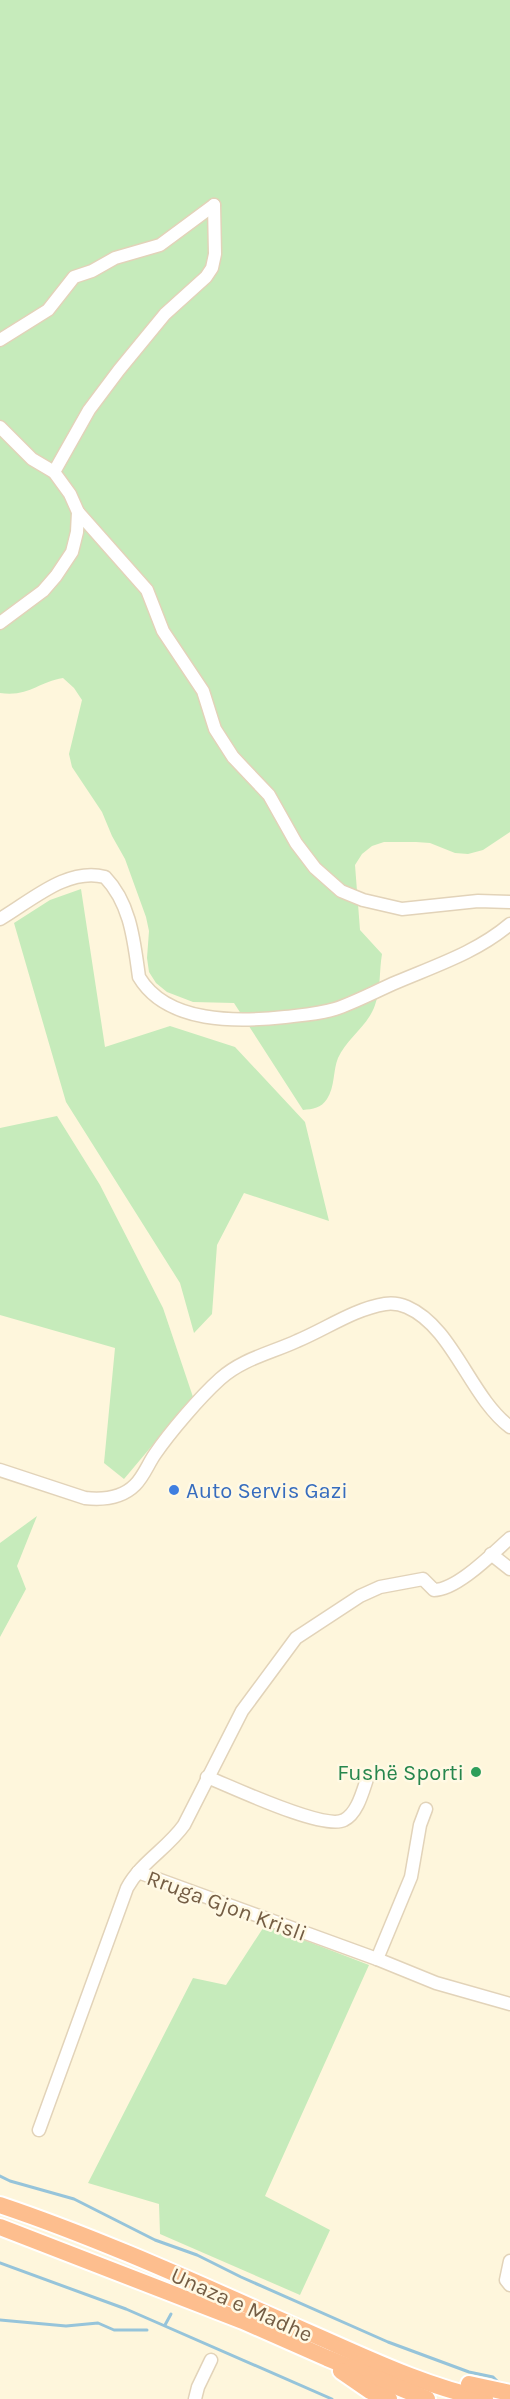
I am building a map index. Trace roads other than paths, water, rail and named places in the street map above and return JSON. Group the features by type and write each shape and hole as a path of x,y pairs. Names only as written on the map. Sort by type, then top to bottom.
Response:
{"highway":[{"name":"Unaza e Madhe","path":"0,2205 126,2253 425,2383 485,2399"},
{"name":"Unaza e Madhe","path":"0,2227 243,2321 427,2399"},
{"path":"327,2358 349,2379 389,2399"},
{"path":"383,2365 510,2392"}],"street":[{"path":"0,340 48,310 74,277 92,271 115,258 160,245 214,205 212,268 206,277 165,314 119,370 89,410 54,472"},
{"path":"0,427 32,459 54,472 78,512 147,590 164,631 203,691 214,729 233,757 269,795 296,843 315,868 341,891 363,900 402,909 478,901 510,902"},
{"path":"0,624 43,591 56,576 72,552 77,531 78,512"},
{"path":"0,919 56,885 83,875 95,874 105,877 113,885 130,920 139,977 144,985 178,1008 196,1015 238,1020 315,1013 336,1008 439,965 488,941 510,924"},
{"path":"0,1470 85,1498 97,1500 119,1496 136,1485 160,1447 227,1374 247,1361 295,1343 362,1311 386,1304 408,1307 433,1327 448,1344 483,1398 510,1426"},
{"path":"138,1872 149,1858 174,1840 242,1711 296,1638 360,1596 381,1587 423,1579 434,1590 440,1590 455,1583 510,1538"},
{"path":"491,1554 510,1569"},
{"path":"207,1777 305,1817 333,1822 343,1821 351,1814 368,1776"},
{"path":"377,1959 411,1877 420,1826 426,1809"},
{"name":"Rruga Gjon Krisli","path":"39,2130 122,1900 138,1872 377,1959 436,1983 510,2004"},
{"path":"510,2261 506,2280 510,2285"},
{"path":"195,2399 211,2360"}],"waterway":[{"path":"0,2176 10,2181 74,2199 155,2240 197,2255 388,2342 469,2372 493,2377 499,2383"},
{"path":"0,2263 126,2309 332,2399"},
{"path":"165,2325 171,2314"},
{"path":"0,2320 66,2326 98,2323 114,2330 147,2330"}],"place":[{"name":"Auto Servis Gazi","path":"174,1490"},
{"name":"Fushë Sporti","path":"476,1772"}]}
